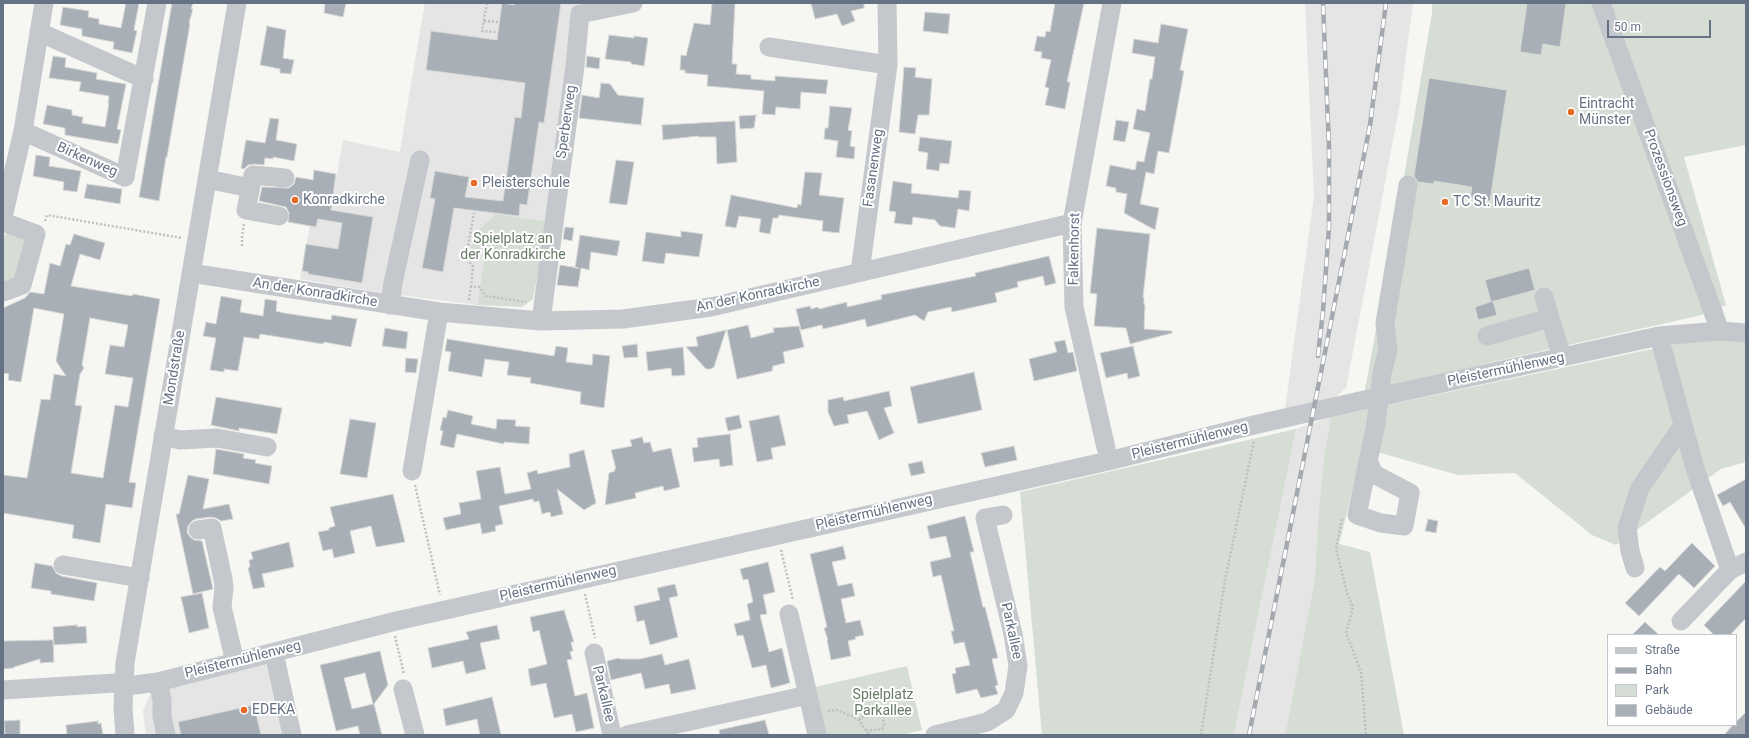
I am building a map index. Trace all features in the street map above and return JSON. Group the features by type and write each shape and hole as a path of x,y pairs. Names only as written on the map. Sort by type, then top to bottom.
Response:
{"street":[{"path":"3,217 23,130 44,3"},
{"name":"Birkenweg","path":"23,130 125,177 157,3"},
{"name":"Mondstraße","path":"125,735 123,707 125,663 237,3"},
{"name":"Sperberweg","path":"541,313 575,66 580,14 633,3"},
{"name":"Fasanenweg","path":"860,272 888,64 887,3"},
{"name":"Falkenhorst","path":"1106,448 1074,307 1072,223 1112,3"},
{"name":"Prozessionsweg","path":"1601,3 1720,331"},
{"path":"39,32 144,79"},
{"path":"769,47 888,64"},
{"path":"390,305 393,283 420,160"},
{"path":"279,216 246,210 253,175 285,178"},
{"path":"207,179 250,188"},
{"path":"1368,464 1380,398 1382,373 1388,350 1385,323 1408,186"},
{"path":"3,222 36,234 22,285 3,292"},
{"name":"An der Konradkirche","path":"191,273 439,312 468,314 541,313 623,319 711,307 1072,223"},
{"path":"1544,298 1562,357"},
{"path":"412,471 439,312"},
{"path":"1487,336 1550,318"},
{"name":"Pleistermühlenweg","path":"3,690 115,683 135,685 158,682 392,622 581,578 1108,461 1254,425 1562,357 1659,336 1720,331 1746,333"},
{"path":"1659,336 1694,465 1738,566 1681,621"},
{"path":"1636,568 1630,551 1627,528 1640,488 1683,425"},
{"path":"164,436 180,440 217,438 267,447"},
{"name":"Parkallee","path":"935,735 987,722 1006,710 1014,693 1018,666 1013,634 985,518 1003,516"},
{"path":"198,530 212,528 223,579 224,588 222,607 235,662"},
{"path":"63,565 140,578"},
{"path":"790,614 816,735"},
{"path":"274,652 292,735"},
{"name":"Parkallee","path":"594,653 612,735"},
{"path":"158,682 162,700 162,716 166,735"},
{"path":"403,689 415,735"},
{"name":"Parkallee","path":"627,735 808,695"}],"path":[{"path":"487,3 482,31 496,32"},
{"path":"484,21 498,22"},
{"path":"242,246 246,210"},
{"path":"468,314 473,267 466,257 474,213"},
{"path":"36,234 41,231 47,215 196,241"},
{"path":"471,287 479,287 486,296 541,313"},
{"path":"1201,735 1225,580 1254,445 1254,425"},
{"path":"412,471 443,611"},
{"path":"1343,511 1336,549 1347,593 1353,607 1346,633 1361,672 1366,735"},
{"path":"777,534 795,608 790,614"},
{"path":"581,578 597,646 594,653"},
{"path":"392,622 407,686 403,689"},
{"path":"812,714 838,710 859,720 867,731 868,735"},
{"path":"859,720 869,712 879,712 883,716 884,725 882,729 867,731"}],"shaded area":[{"name":"Pleisterschule","path":"425,3 578,3 548,222 485,255 477,305 377,292 300,279 310,226 316,227 318,219 329,221 343,140 400,152"},
{"path":"1305,3 1413,3 1399,109 1346,388 1336,397 1285,409 1314,196"},
{"path":"1331,417 1324,456 1318,520 1315,578 1285,735 1234,735 1296,429"},
{"path":"267,658 283,735 146,735 143,711 153,688"}],"green space":[{"name":"Eintracht Münster","path":"1432,3 1596,3 1711,313 1488,363 1364,395 1403,183 1432,13"},
{"path":"1606,3 1746,3 1746,145 1684,157 1726,305 1717,309"},
{"name":"Spielplatz an der Konradkirche","path":"496,214 548,222 533,299 522,307 477,305 485,255 471,248 475,233"},
{"path":"10,231 24,236 25,246 16,277 3,283 3,236"},
{"path":"1718,335 1746,337 1746,462 1721,469 1616,545 1592,535 1515,473 1458,475 1363,448 1339,544 1370,552 1404,735 1285,735 1315,578 1318,520 1324,456 1331,417"},
{"path":"1296,429 1234,735 1042,735 1020,492"},
{"name":"Spielplatz Parkallee","path":"907,666 922,730 902,735 825,735 815,687"}],"building":[{"path":"126,3 139,3 134,30 137,31 132,53 113,49 114,42 82,36 82,29 60,25 63,7 89,11 88,17 99,19 99,24 121,28"},
{"path":"172,3 193,3 191,9 193,9 189,23 159,201 139,197"},
{"path":"325,3 346,3 343,17 324,13"},
{"path":"502,3 514,5 514,3 561,3 544,123 539,122 527,205 520,204 519,216 454,208 443,272 422,268 435,199 430,198 435,171 469,177 465,197 503,201 515,117 521,118 525,83 426,70 431,31 497,40"},
{"path":"712,3 735,3 732,64 737,64 736,74 751,75 751,79 775,81 775,76 828,80 826,94 801,92 800,109 776,107 775,115 762,114 764,91 707,86 708,75 685,73 685,70 680,70 681,55 686,56 694,23 710,25"},
{"path":"811,3 864,3 864,8 851,11 855,21 842,26 837,14 815,19"},
{"path":"1055,3 1084,3 1067,82 1070,82 1065,109 1045,105 1049,88 1045,87 1051,60 1041,58 1042,52 1034,51 1037,36 1045,37 1046,31 1050,32"},
{"path":"1527,3 1566,3 1560,47 1543,44 1541,55 1520,52"},
{"path":"925,12 950,14 948,34 923,31"},
{"path":"1161,24 1188,29 1180,70 1184,71 1169,153 1158,151 1154,174 1146,172 1140,204 1159,208 1155,230 1124,213 1127,194 1116,192 1116,188 1106,186 1110,165 1135,170 1137,161 1144,162 1150,133 1133,129 1137,109 1145,111 1155,57 1132,53 1134,39 1158,43"},
{"path":"267,26 286,30 283,58 294,60 291,74 280,73 280,69 260,65"},
{"path":"609,35 648,38 644,66 631,64 631,62 605,59"},
{"path":"53,56 66,58 65,67 97,73 96,79 126,84 117,129 121,130 118,144 65,135 65,128 43,124 47,105 72,110 72,115 83,117 82,123 105,127 109,103 109,96 79,91 81,82 49,78"},
{"path":"587,56 600,58 599,69 586,67"},
{"path":"904,67 916,68 915,77 932,79 929,115 918,115 915,134 899,132"},
{"path":"1429,78 1507,90 1490,201 1470,199 1472,187 1434,181 1434,184 1418,182 1414,176"},
{"path":"601,83 610,84 618,95 644,98 641,125 579,118 582,95 599,98"},
{"path":"830,106 852,108 848,130 852,131 850,146 855,147 854,159 836,157 838,141 824,139 825,128 828,128"},
{"path":"756,115 754,128 740,129 739,116"},
{"path":"270,118 279,119 276,140 297,144 294,161 273,157 273,159 265,158 264,165 254,164 248,165 244,169 241,168 246,140 265,143"},
{"path":"1116,120 1129,122 1125,142 1113,140"},
{"path":"735,121 737,162 717,164 716,137 698,136 663,140 662,125"},
{"path":"920,137 952,141 949,164 940,163 939,171 926,169 928,153 918,151"},
{"path":"36,155 50,157 49,166 81,171 77,192 63,190 64,182 33,176"},
{"path":"616,160 634,162 627,205 609,203"},
{"path":"314,170 336,174 331,210 373,217 362,283 308,274 308,272 302,271 306,244 338,249 342,223 318,219 316,227 288,222 289,213 286,207 259,201 262,187 289,188 294,184 296,177 313,180"},
{"path":"805,172 822,173 819,195 844,198 839,233 822,231 823,221 779,215 778,218 773,218 770,234 759,232 761,219 739,216 736,228 725,226 731,195 797,208 798,204 801,205"},
{"path":"893,181 912,184 911,193 958,198 959,190 971,191 969,211 958,209 955,228 940,226 935,220 913,217 912,225 894,223 896,212 889,211"},
{"path":"87,184 122,189 120,204 84,198"},
{"path":"565,227 574,228 572,241 563,239"},
{"path":"1097,228 1150,234 1143,297 1145,305 1144,329 1172,331 1172,333 1130,344 1126,328 1094,326 1097,294 1090,293"},
{"path":"681,231 703,234 699,257 666,253 664,264 642,261 646,232 681,237"},
{"path":"74,234 105,243 100,260 80,254 71,286 160,299 129,482 136,483 132,508 106,504 100,543 72,538 74,525 3,513 3,475 27,478 41,399 50,400 54,374 66,376 56,361 64,314 34,308 21,382 8,380 9,374 3,373 3,308 25,298 30,292 44,294 50,263 60,266 66,244 70,245","holes":["90,318 128,325 124,347 110,345 105,374 133,378 128,407 115,405 103,478 71,473 82,406 75,405 80,374 84,368 82,365"]},
{"path":"580,235 620,241 617,256 591,252 589,270 581,268 578,287 557,285 560,265 575,267"},
{"path":"1049,256 1056,283 1045,286 1043,276 1017,282 1018,287 995,293 997,302 952,312 951,307 928,312 924,321 915,315 867,327 865,319 823,329 822,325 801,330 796,309 810,306 811,309 818,307 819,309 847,302 847,307 882,299 881,295 976,276 975,273"},
{"path":"1529,268 1535,290 1491,302 1485,280"},
{"path":"221,296 242,300 240,312 263,316 265,299 277,301 276,311 284,313 331,320 332,315 357,319 351,347 260,334 259,339 244,337 238,371 224,369 224,372 210,370 216,338 203,336 206,322 216,324"},
{"path":"1493,301 1497,315 1478,320 1475,307"},
{"path":"748,325 751,338 774,332 773,328 799,326 804,347 783,352 785,363 773,366 772,371 737,379 727,330"},
{"path":"385,328 408,332 406,349 382,346"},
{"path":"726,330 714,367 711,369 706,369 686,347 698,346 696,337"},
{"path":"447,339 554,356 556,346 568,348 566,362 592,365 593,354 610,356 604,408 580,404 581,392 530,383 531,378 507,375 509,362 485,359 482,377 448,371 451,352 445,351"},
{"path":"1065,340 1068,353 1073,352 1077,371 1034,381 1029,359 1057,352 1054,342"},
{"path":"637,344 638,357 624,358 622,346"},
{"path":"1133,346 1140,376 1128,379 1127,373 1106,378 1100,353"},
{"path":"683,347 685,375 672,376 671,368 648,371 646,352"},
{"path":"406,358 418,359 416,373 405,372"},
{"path":"974,372 982,410 918,424 910,387"},
{"path":"889,391 892,406 884,408 894,433 879,440 867,411 847,415 849,423 834,426 828,412 828,400 843,397 844,401"},
{"path":"216,397 282,408 277,434 239,428 239,431 211,425"},
{"path":"448,410 473,416 471,424 496,429 497,419 516,420 515,426 530,427 529,444 504,442 504,444 457,434 454,448 440,445 443,431 440,430 443,417 446,418"},
{"path":"739,415 742,428 728,431 725,418"},
{"path":"779,415 786,445 771,448 773,459 757,462 749,421"},
{"path":"350,419 376,423 367,478 340,474"},
{"path":"730,434 733,465 720,467 719,459 694,462 692,448 698,447 697,438"},
{"path":"642,437 644,443 650,442 653,452 671,448 680,487 664,491 663,486 635,493 636,498 605,505 609,473 615,471 614,469 616,469 611,450 632,446 630,440"},
{"path":"1014,446 1017,460 985,467 981,453"},
{"path":"216,449 244,454 243,458 256,460 255,463 272,466 269,484 213,474"},
{"path":"584,450 596,503 584,510 557,489 563,514 551,517 550,512 542,514 539,501 534,502 533,499 499,506 503,524 495,526 496,531 482,534 480,523 446,530 443,518 461,514 459,503 481,499 476,471 500,467 505,494 531,489 527,473 537,470 538,474 570,467 569,454"},
{"path":"922,461 925,473 911,476 908,464"},
{"path":"188,475 209,479 203,509 229,504 233,519 221,521 211,517 196,519 188,526 187,532 190,537 194,540 202,541 213,589 193,594 176,514 179,514"},
{"path":"1746,479 1746,529 1730,502 1723,506 1717,495"},
{"path":"393,494 405,542 376,547 371,526 350,531 355,553 334,558 332,549 323,551 318,532 329,530 329,528 335,526 330,507"},
{"path":"965,516 974,552 970,552 983,607 985,607 998,658 992,659 998,685 995,686 998,694 981,698 977,689 956,694 952,674 956,673 955,668 970,665 964,642 954,644 951,631 954,631 941,575 933,577 930,562 951,557 946,536 930,539 927,526"},
{"path":"1428,519 1438,521 1436,533 1425,531"},
{"path":"289,542 294,567 262,574 265,587 253,589 248,568 250,567 249,560 253,559 251,552"},
{"path":"1692,543 1715,566 1694,588 1679,574 1639,616 1625,603 1660,567 1665,571"},
{"path":"843,546 846,559 832,562 838,586 852,583 855,596 841,599 846,623 860,620 864,635 855,637 856,639 848,641 851,656 831,660 828,640 824,628 827,627 810,554"},
{"path":"768,562 775,592 763,595 767,614 760,615 769,652 782,648 790,683 771,688 766,665 752,668 743,635 737,636 734,624 750,620 747,604 753,602 748,579 743,580 740,569"},
{"path":"35,563 52,566 56,573 61,576 97,583 94,601 51,594 51,591 31,588"},
{"path":"1746,581 1746,618 1731,634 1713,634 1704,625"},
{"path":"675,584 678,596 669,598 678,637 650,645 644,620 637,622 634,606 660,600 657,588"},
{"path":"202,593 209,628 189,633 181,597"},
{"path":"564,610 574,642 571,642 573,651 570,652 572,659 567,660 575,696 587,693 594,728 576,732 572,714 554,718 546,683 531,686 528,669 547,664 539,630 533,632 530,617"},
{"path":"1645,622 1658,634 1633,634"},
{"path":"77,625 77,627 86,626 87,643 54,645 53,627"},
{"path":"497,625 500,639 480,643 486,669 466,674 463,661 432,668 428,648 469,639 466,632"},
{"path":"53,640 54,662 40,663 40,659 14,668 3,669 3,641"},
{"path":"380,651 388,685 374,704 382,735 360,735 358,726 336,731 320,665","holes":["365,673 373,704 352,709 344,678"]},
{"path":"662,654 665,665 689,659 696,689 671,694 669,684 645,689 641,673 611,680 607,661 619,658 640,659"},
{"path":"492,697 501,735 480,735 477,719 446,726 443,709"},
{"path":"254,705 261,735 181,735 178,722"},
{"path":"1746,712 1746,735 1724,735 1732,726 1737,726 1737,721"},
{"path":"20,720 20,735 5,735 4,721"},
{"path":"765,720 769,735 720,735 719,730"},
{"path":"98,721 98,724 101,723 103,735 67,735 66,725"}],"railway":[{"path":"1318,356 1329,227 1329,147 1323,3"},
{"path":"1249,735 1370,125 1386,3"}],"place":[{"name":"Eintracht Münster","path":"1571,112"},
{"name":"Pleisterschule","path":"474,183"},
{"name":"Konradkirche","path":"295,200"},
{"name":"TC St. Mauritz","path":"1445,202"},
{"name":"EDEKA","path":"244,710"}]}
